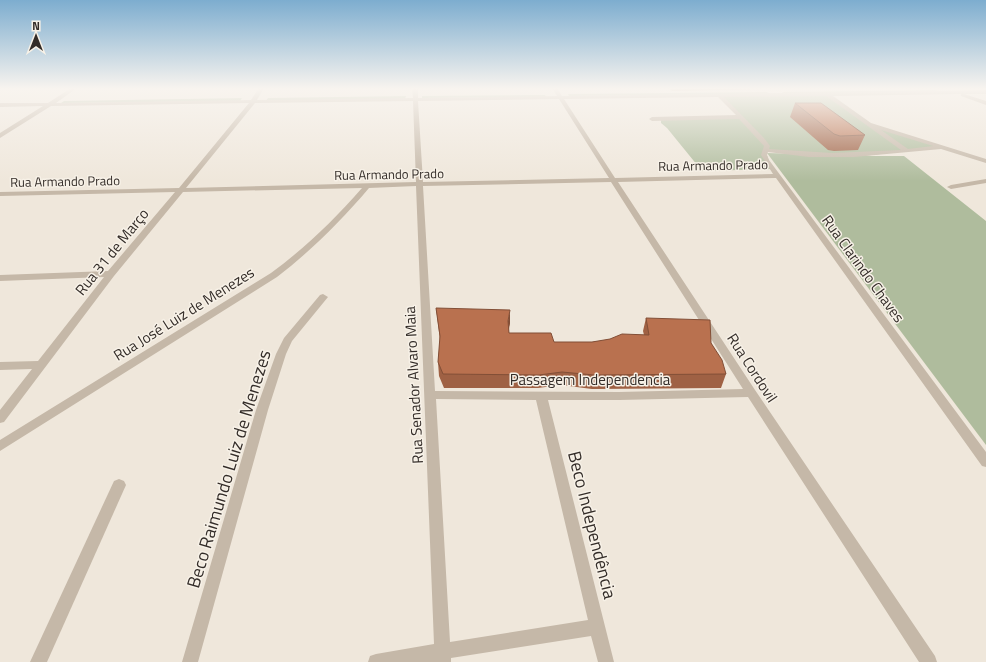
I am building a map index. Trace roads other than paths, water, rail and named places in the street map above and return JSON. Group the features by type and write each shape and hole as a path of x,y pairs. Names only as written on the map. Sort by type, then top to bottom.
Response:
{"street":[{"path":"0,136 27,119"},
{"name":"Rua 31 de Março","path":"0,419 111,274 238,119"},
{"name":"Rua Senador Alvaro Maia","path":"417,119 423,273 443,657"},
{"name":"Rua Cordovil","path":"574,119 751,394 929,662"},
{"path":"652,119 657,119"},
{"name":"Rua Clarindo Chaves","path":"743,119 762,139 766,146 765,158 986,462"},
{"path":"862,119 907,151"},
{"path":"869,124 986,161"},
{"path":"765,150 794,153 851,155 942,147"},
{"name":"Rua Armando Prado","path":"0,194 183,187 776,173"},
{"path":"951,187 986,181"},
{"name":"Rua Armando Prado","path":"0,188 367,186 420,182"},
{"name":"Rua José Luiz de Menezes","path":"0,446 274,275 294,260 340,218 367,186"},
{"path":"0,278 111,274"},
{"name":"Beco Raimundo Luiz de Menezes","path":"190,662 262,410 281,354 288,340 323,297"},
{"path":"0,366 40,365"},
{"name":"Passagem Independencia","path":"430,395 541,396 751,394"},
{"name":"Beco Independência","path":"541,396 606,662"},
{"path":"38,662 119,485"},
{"path":"376,662 443,657 597,627"}]}
